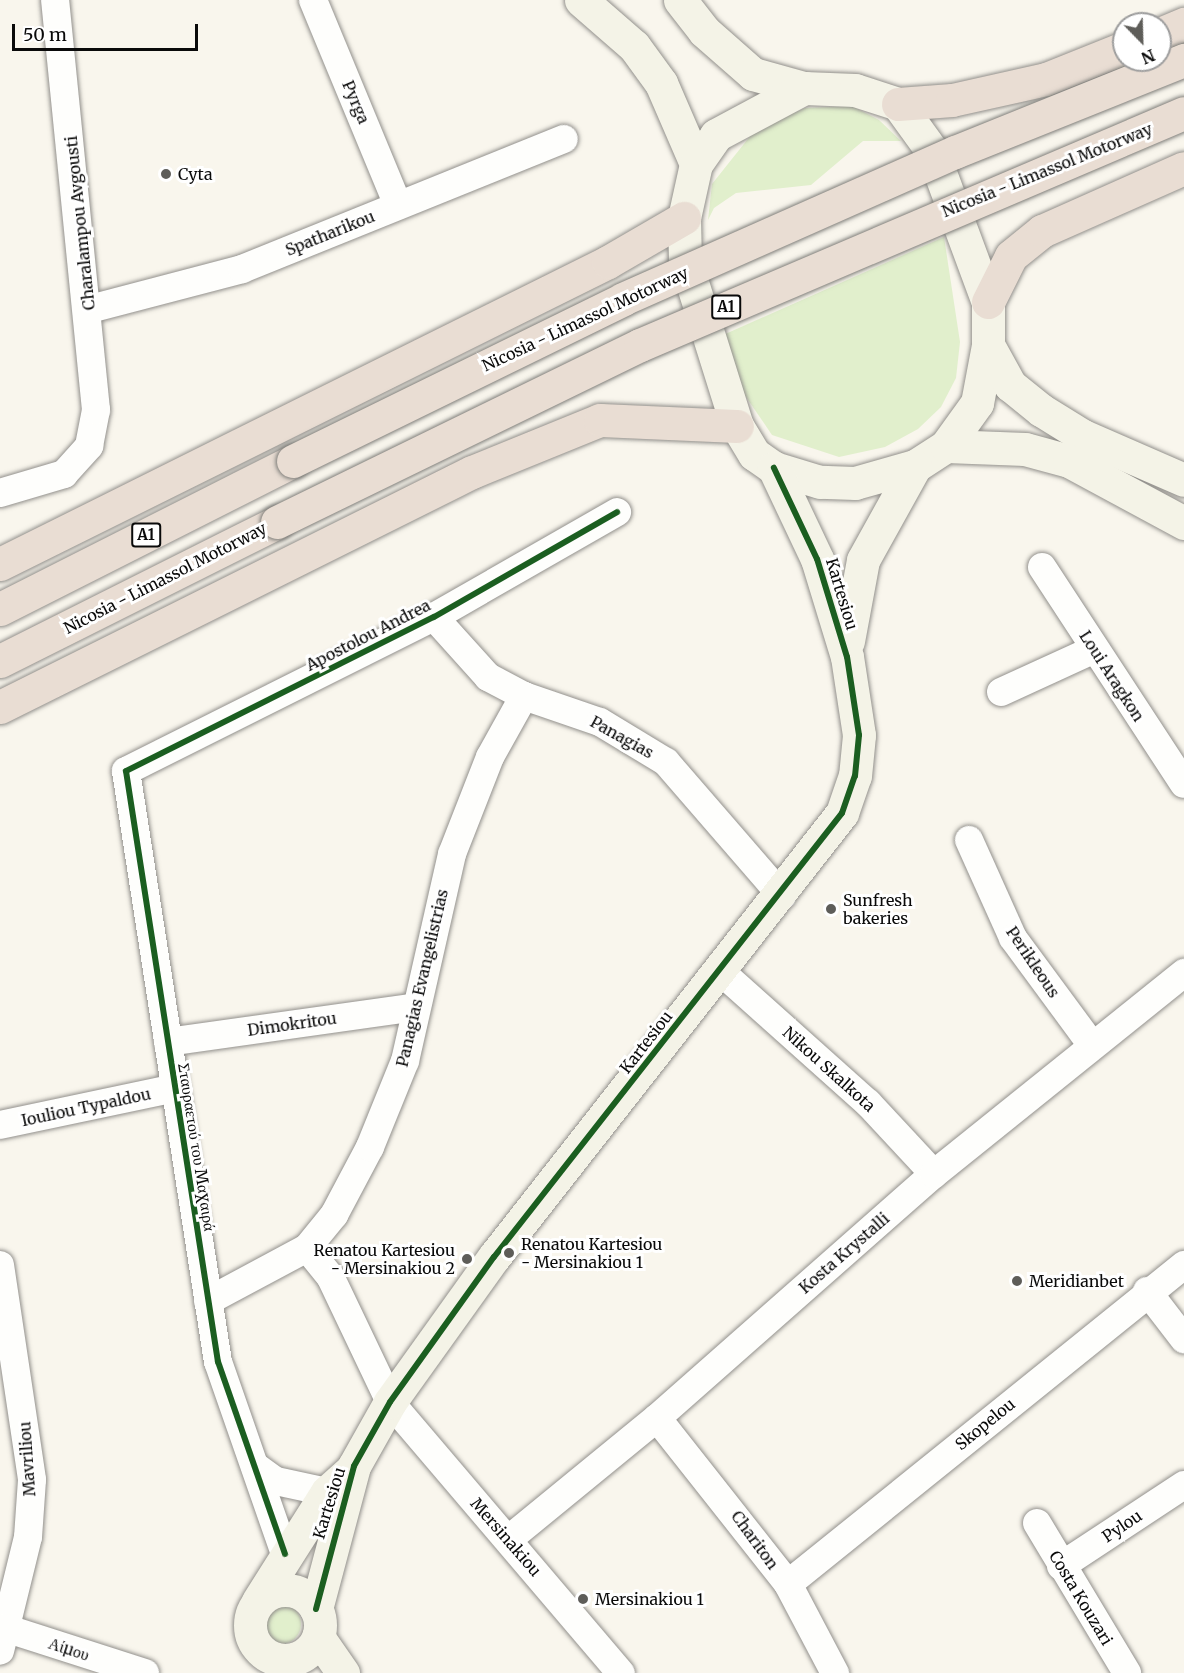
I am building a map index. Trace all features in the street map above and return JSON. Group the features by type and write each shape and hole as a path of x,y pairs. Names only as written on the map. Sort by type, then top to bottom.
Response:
{"highway":[{"path":"898,104 952,100 1046,79 1112,53"},
{"name":"Nicosia - Limassol Motorway","path":"0,609 293,461 623,299 955,152 1184,60"},
{"name":"Nicosia - Limassol Motorway","path":"0,661 277,522 640,345 1184,113"},
{"path":"988,302 1011,256 1042,231 1184,168"},
{"path":"0,564 598,267 684,218"},
{"path":"0,707 472,472 600,420 737,426"}],"street":[{"name":"Charalampou Avgousti","path":"0,493 64,474 89,446 96,410 90,309 55,0"},
{"name":"Pyrga","path":"313,0 398,205"},
{"path":"580,0 634,46 661,83 696,164"},
{"path":"680,0 704,31 753,74 804,88 855,90 898,104 932,151 988,302 988,345 977,403 946,446 915,466 855,483 820,482 774,468 754,454 737,426 685,260 684,218 696,164 716,135 804,88"},
{"name":"Spatharikou","path":"90,309 242,269 564,139"},
{"path":"988,345 1010,385 1041,410 1083,436 1184,480"},
{"path":"946,446 1025,449 1069,461 1184,523"},
{"name":"Kartesiou","path":"847,657 863,560 915,466"},
{"name":"Kartesiou","path":"317,1623 354,1466 390,1402 494,1257 719,970 782,896 842,813 855,776 859,735 847,657 817,559 774,468"},
{"name":"Apostolou Andrea","path":"126,771 434,617 616,512"},
{"name":"Loui Aragkon","path":"1042,567 1184,784"},
{"name":"Panagias","path":"434,617 488,677 524,696 600,722 666,762 782,896"},
{"path":"1001,692 1095,649"},
{"name":"Panagias Evangelistrias","path":"208,1301 307,1248 334,1215 370,1147 405,1061 452,854 490,757 524,696"},
{"name":"Σταυραετού του Μαχαιρά","path":"126,771 168,1042 171,1089 218,1362 285,1554"},
{"name":"Perikleous","path":"969,840 1014,938 1092,1045"},
{"name":"Nikou Skalkota","path":"719,970 868,1103 934,1174"},
{"name":"Kosta Krystalli","path":"509,1539 657,1418 934,1174 1184,973"},
{"name":"Dimokritou","path":"168,1042 416,1007"},
{"name":"Iouliou Typaldou","path":"0,1125 171,1089"},
{"name":"Mersinakiou","path":"307,1248 330,1276 390,1402 621,1673"},
{"name":"Mavriliou","path":"0,1265 32,1480 28,1537 3,1640"},
{"name":"Skopelou","path":"788,1584 1147,1291 1184,1265"},
{"path":"1147,1291 1184,1338"},
{"name":"Chariton","path":"657,1418 788,1584 835,1673"},
{"path":"255,1466 276,1481 327,1492"},
{"name":"Kartesiou","path":"258,1601 285,1554 327,1492 354,1466"},
{"name":"Pylou","path":"1060,1566 1184,1485"},
{"name":"Costa Kouzari","path":"1037,1523 1060,1566 1126,1673"},
{"path":"244,1673 252,1640 249,1620 258,1601 290,1590 317,1623 343,1673"},
{"path":"252,1640 266,1655 283,1667 306,1653 317,1623"},
{"name":"Αίμου","path":"3,1640 137,1672"}],"green space":[{"path":"852,106 879,120 901,141 863,141 811,185 736,193 714,208 708,220 712,184 755,130 805,108"},
{"path":"944,237 960,342 956,378 941,407 918,429 885,447 839,457 772,435 729,372 723,335"},
{"path":"281,1604 295,1610 301,1624 295,1638 281,1644 267,1638 261,1624 267,1610"}],"cycle path":[{"path":"316,1609 354,1466 390,1402 494,1257 842,813 855,776 859,735 847,657 817,559 774,468"},
{"path":"285,1554 218,1362 126,771 434,617 617,512"}],"place":[{"name":"Cyta","path":"166,174"},
{"name":"Sunfresh bakeries","path":"831,909"},
{"name":"Renatou Kartesiou - Mersinakiou 1","path":"509,1253"},
{"name":"Renatou Kartesiou - Mersinakiou 2","path":"467,1259"},
{"name":"Meridianbet","path":"1017,1281"},
{"name":"Mersinakiou 1","path":"583,1599"}]}
